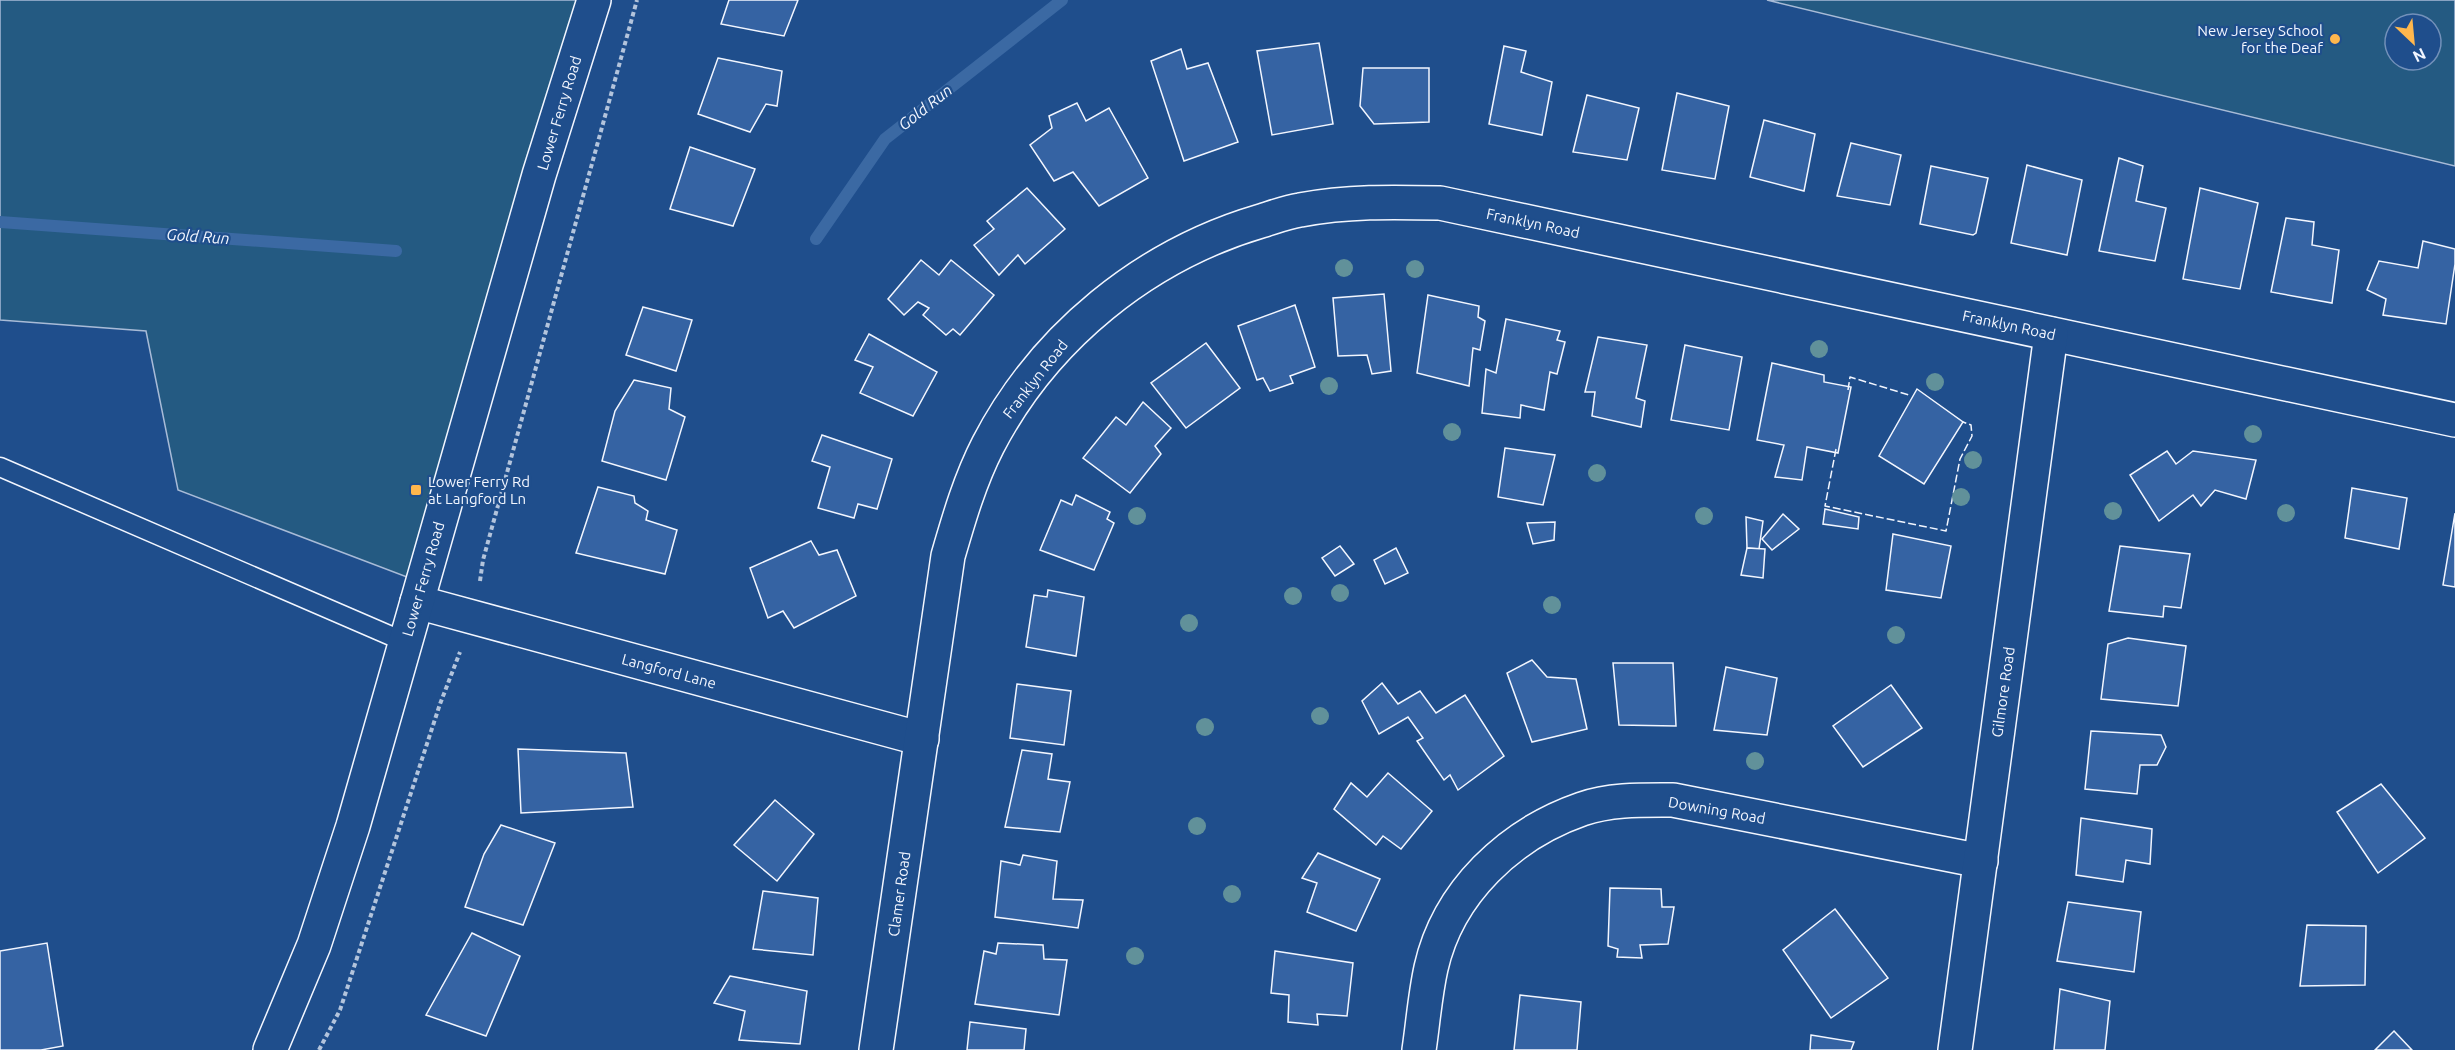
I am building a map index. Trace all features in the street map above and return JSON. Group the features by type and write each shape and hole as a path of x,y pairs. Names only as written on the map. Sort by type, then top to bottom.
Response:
{"street":[{"name":"Lower Ferry Road","path":"270,1050 314,945 353,826 540,175 594,0"},
{"name":"Franklyn Road","path":"922,739 948,555 960,511 988,446 1010,408 1060,343 1113,295 1173,256 1230,230 1310,208 1369,201 1440,203 2455,420"},
{"name":"Gilmore Road","path":"1955,1050 2051,334"},
{"name":"Langford Lane","path":"417,602 922,739"},
{"name":"Clamer Road","path":"876,1050 922,739"},
{"name":"Downing Road","path":"1419,1050 1431,967 1447,923 1472,883 1508,848 1544,824 1584,808 1630,799 1673,800 1981,861"}],"lane":[{"path":"0,468 405,642"}],"path":[{"path":"319,1050 340,1010 440,704 473,618 483,560 637,0"}],"shaded area":[{"path":"0,0 590,0 428,585 178,490 146,331 0,320"},
{"path":"1767,0 2455,0 2455,166"}],"building":[{"path":"729,0 798,0 784,36 721,24"},
{"path":"1319,43 1333,124 1272,135 1257,51"},
{"path":"1504,46 1526,51 1521,72 1552,82 1542,135 1489,124"},
{"path":"1181,49 1187,69 1208,63 1238,142 1184,161 1151,61"},
{"path":"718,58 782,71 777,106 766,104 750,132 698,114"},
{"path":"1363,68 1429,68 1429,122 1374,124 1360,106"},
{"path":"1677,93 1729,106 1715,179 1662,170"},
{"path":"1587,95 1639,108 1627,160 1573,152"},
{"path":"1077,103 1086,121 1109,108 1148,178 1099,206 1073,172 1054,181 1030,145 1052,128 1049,116"},
{"path":"1764,120 1815,134 1804,191 1750,177"},
{"path":"1851,143 1901,155 1890,205 1837,196"},
{"path":"690,147 755,169 733,226 670,209"},
{"path":"2119,158 2143,166 2136,201 2166,208 2155,261 2099,251"},
{"path":"2027,165 2082,180 2067,255 2011,243"},
{"path":"1931,166 1988,178 1976,233 1973,235 1920,224"},
{"path":"1027,188 1065,229 1025,264 1018,255 999,275 974,245 994,229 987,221"},
{"path":"2200,188 2258,203 2240,289 2183,279"},
{"path":"2286,218 2314,222 2312,245 2339,250 2332,303 2271,292"},
{"path":"2423,241 2455,249 2446,324 2383,315 2386,299 2367,290 2379,261 2418,268"},
{"path":"921,260 939,275 951,260 994,295 960,335 953,329 946,335 923,315 929,308 918,302 904,315 888,299"},
{"path":"1384,294 1391,371 1372,374 1367,355 1338,356 1333,298"},
{"path":"1428,295 1479,306 1478,317 1485,321 1480,350 1473,348 1469,386 1417,373"},
{"path":"1295,305 1315,367 1290,376 1293,383 1270,391 1263,378 1257,380 1238,326"},
{"path":"643,307 692,320 676,371 626,355"},
{"path":"1506,319 1560,331 1557,340 1565,342 1557,374 1550,372 1544,410 1521,405 1520,418 1482,413 1486,369 1496,373"},
{"path":"869,334 937,372 913,416 860,393 873,367 855,360"},
{"path":"1598,337 1647,345 1636,398 1645,401 1641,427 1592,416 1595,392 1585,392"},
{"path":"1206,343 1240,388 1186,428 1151,383"},
{"path":"1685,345 1742,357 1729,430 1671,420"},
{"path":"1772,363 1824,375 1824,382 1851,387 1838,453 1807,447 1802,480 1775,477 1784,445 1757,440"},
{"path":"634,380 671,388 669,409 685,417 666,480 602,461 615,411"},
{"path":"1917,389 1963,422 1924,484 1879,456"},
{"path":"1143,402 1171,428 1155,446 1161,454 1130,493 1083,458 1116,417 1126,425"},
{"path":"822,435 892,459 877,509 858,504 854,518 818,508 830,467 812,461"},
{"path":"1505,448 1555,455 1543,505 1498,497"},
{"path":"2167,451 2176,464 2193,451 2256,460 2246,499 2215,490 2201,506 2193,495 2159,521 2130,475"},
{"path":"598,487 634,496 635,503 648,511 646,520 677,530 665,574 576,553"},
{"path":"2352,488 2407,498 2399,549 2345,538"},
{"path":"1076,495 1110,512 1107,519 1114,523 1094,570 1040,550 1061,500 1072,505"},
{"path":"1825,509 1859,517 1858,529 1823,524"},
{"path":"2455,513 2455,587 2443,585"},
{"path":"1783,514 1799,529 1772,550 1762,539"},
{"path":"1746,517 1763,521 1759,549 1747,548"},
{"path":"1555,522 1554,540 1533,544 1527,523"},
{"path":"1893,534 1951,546 1941,598 1886,590"},
{"path":"811,541 819,555 837,550 856,596 794,628 783,611 768,618 750,568"},
{"path":"1340,546 1354,564 1335,576 1322,558"},
{"path":"2120,546 2190,554 2181,608 2164,606 2163,617 2109,611"},
{"path":"1396,548 1408,573 1385,584 1374,560"},
{"path":"1747,548 1765,549 1763,578 1741,575"},
{"path":"1048,590 1084,597 1076,656 1026,647 1034,595 1047,597"},
{"path":"2128,638 2186,646 2178,706 2101,699 2108,644"},
{"path":"1532,660 1547,677 1576,679 1587,729 1532,742 1507,673"},
{"path":"1613,663 1673,663 1676,726 1619,725"},
{"path":"1726,667 1777,678 1767,735 1714,730"},
{"path":"1382,683 1398,704 1420,691 1436,713 1465,695 1504,756 1458,790 1450,775 1444,780 1417,741 1423,738 1408,717 1379,734 1362,701"},
{"path":"1017,684 1071,691 1064,745 1010,738"},
{"path":"1891,685 1922,728 1863,767 1833,726"},
{"path":"2091,731 2161,735 2166,747 2157,765 2140,765 2137,794 2085,789"},
{"path":"518,749 626,753 633,807 521,813"},
{"path":"1022,750 1052,754 1048,779 1070,782 1060,832 1005,827"},
{"path":"1388,773 1432,811 1401,849 1383,836 1376,845 1334,809 1351,783 1367,797"},
{"path":"2381,784 2425,838 2378,873 2337,812"},
{"path":"775,800 814,834 777,881 734,845"},
{"path":"2081,818 2152,829 2150,864 2126,860 2123,882 2076,875"},
{"path":"501,825 555,843 523,925 465,907 484,854"},
{"path":"1318,853 1380,879 1356,931 1307,912 1317,883 1302,878"},
{"path":"1023,855 1057,861 1053,899 1083,900 1078,928 995,917 1001,861 1020,865"},
{"path":"1610,888 1661,889 1662,907 1674,907 1668,944 1640,945 1642,958 1617,957 1618,949 1608,946"},
{"path":"763,891 818,898 813,955 753,949"},
{"path":"2068,902 2141,912 2134,972 2057,961"},
{"path":"1835,909 1888,978 1831,1018 1783,950"},
{"path":"2307,925 2366,926 2365,985 2300,986"},
{"path":"472,933 520,956 486,1036 426,1015"},
{"path":"47,943 63,1046 41,1050 0,1050 0,951"},
{"path":"998,943 1043,945 1044,959 1067,960 1059,1015 975,1004 984,951 996,954"},
{"path":"1275,951 1353,963 1347,1016 1317,1014 1318,1025 1288,1022 1289,995 1271,993"},
{"path":"730,976 807,991 800,1044 739,1040 745,1011 714,1003"},
{"path":"2060,989 2110,1001 2105,1050 2054,1050"},
{"path":"1520,995 1581,1002 1577,1050 1514,1050"},
{"path":"970,1022 1026,1029 1024,1050 967,1050"},
{"path":"2394,1031 2412,1050 2375,1050"},
{"path":"1811,1035 1854,1042 1851,1050 1810,1050"}],"waterway":[{"name":"Gold Run","path":"816,239 885,139 1062,0"},
{"name":"Gold Run","path":"0,222 396,251"}],"fence":[{"path":"1848,390 1850,377 1909,395"},
{"path":"1836,449 1825,506 1946,531 1960,459 1972,436 1971,425 1963,422"}],"place":[{"name":"New Jersey School for the Deaf","path":"2335,39"},
{"name":"Lower Ferry Rd at Langford Ln","path":"416,490"}]}
